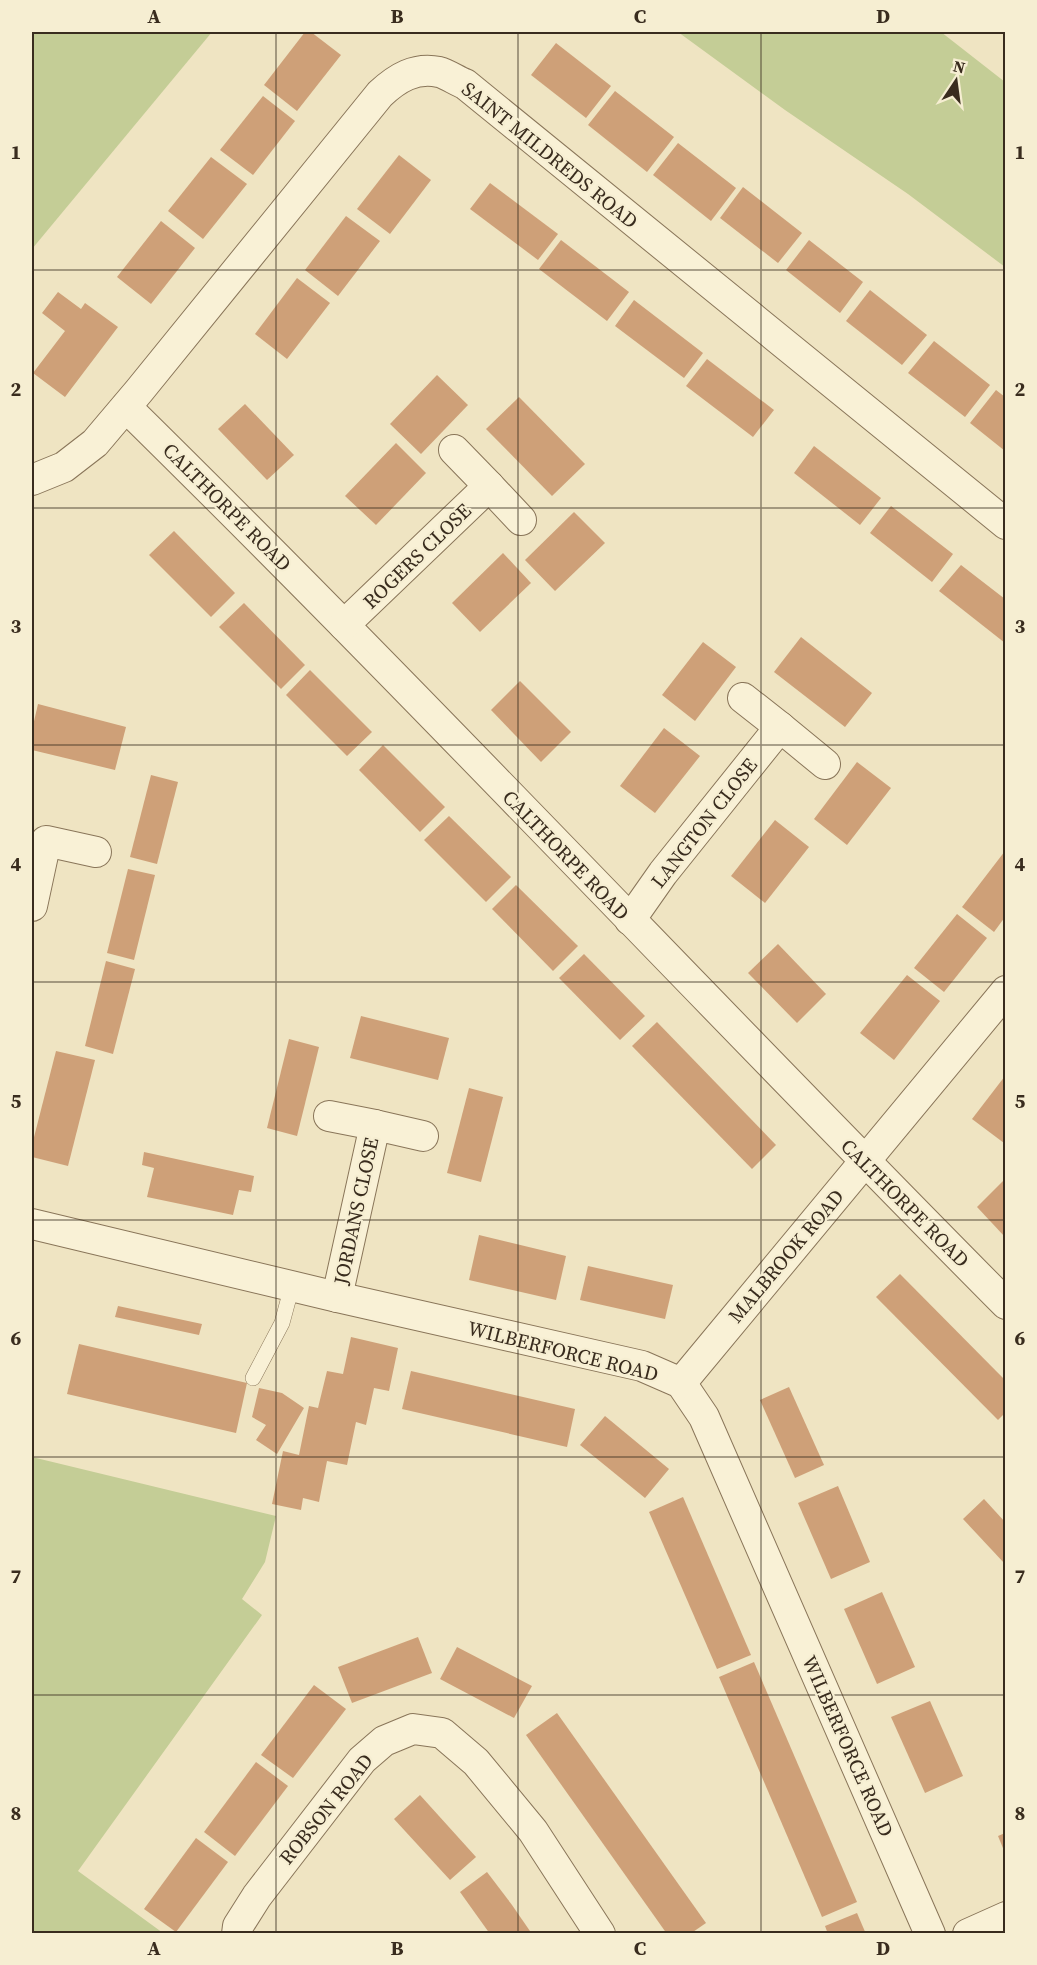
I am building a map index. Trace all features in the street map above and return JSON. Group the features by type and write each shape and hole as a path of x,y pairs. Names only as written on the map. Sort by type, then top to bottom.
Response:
{"street":[{"name":"SAINT MILDREDS ROAD","path":"32,478 64,467 95,442 126,407 380,94 395,80 416,72 440,72 465,84 1005,524"},
{"name":"CALTHORPE ROAD","path":"126,407 344,625 1005,1304"},
{"path":"454,450 521,520"},
{"name":"ROGERS CLOSE","path":"344,625 489,486"},
{"path":"743,698 825,764"},
{"name":"LANGTON CLOSE","path":"630,920 663,873 780,727"},
{"path":"32,906 39,839 96,852"},
{"name":"MALBROOK ROAD","path":"681,1383 1005,991"},
{"name":"JORDANS CLOSE","path":"329,1116 423,1136"},
{"name":"JORDANS CLOSE","path":"337,1297 375,1125"},
{"name":"WILBERFORCE ROAD","path":"32,1224 337,1297 642,1366 681,1383 704,1417 930,1934"},
{"name":"ROBSON ROAD","path":"237,1934 238,1926 257,1896 362,1760 384,1741 413,1729 442,1733 476,1762 533,1831 600,1934"},
{"path":"968,1934 1005,1917"}],"lane":[{"path":"253,1378 282,1323 292,1286"}],"green space":[{"path":"32,32 212,32 32,249"},
{"path":"678,32 941,32 1005,82 1005,267 908,194 785,110"},
{"path":"32,1457 276,1516 265,1562 242,1599 262,1615 78,1871 163,1933 32,1933"}],"building":[{"path":"305,32 311,32 341,55 297,111 264,85"},
{"path":"556,43 611,86 586,118 531,75"},
{"path":"615,91 674,137 647,172 588,125"},
{"path":"263,96 295,121 253,175 220,150"},
{"path":"678,143 736,188 711,221 653,175"},
{"path":"399,155 431,180 390,234 357,209"},
{"path":"211,157 247,184 203,239 168,211"},
{"path":"490,183 558,234 538,260 470,209"},
{"path":"743,187 802,233 778,263 720,218"},
{"path":"346,216 380,241 338,296 305,270"},
{"path":"161,221 195,248 151,304 117,277"},
{"path":"561,240 629,292 607,321 539,269"},
{"path":"809,240 863,282 840,313 786,270"},
{"path":"297,278 330,303 287,359 255,334"},
{"path":"870,290 927,335 902,365 846,321"},
{"path":"58,292 81,309 85,303 118,327 65,397 33,373 65,331 42,313"},
{"path":"634,300 703,353 684,378 615,326"},
{"path":"934,341 990,385 965,417 908,373"},
{"path":"707,359 774,410 753,437 686,386"},
{"path":"437,375 468,405 421,454 390,424"},
{"path":"996,390 1005,397 1005,451 970,423"},
{"path":"519,397 585,464 552,496 486,429"},
{"path":"245,404 294,455 267,480 218,429"},
{"path":"396,443 426,473 376,525 345,496"},
{"path":"814,446 881,498 860,525 794,473"},
{"path":"891,506 953,554 932,582 870,533"},
{"path":"574,512 605,543 555,591 525,560"},
{"path":"174,531 235,593 211,617 149,555"},
{"path":"503,553 531,583 480,632 452,603"},
{"path":"961,565 1005,599 1005,643 939,591"},
{"path":"244,603 305,665 281,689 219,627"},
{"path":"801,637 872,693 845,727 774,672"},
{"path":"703,642 736,667 695,721 662,695"},
{"path":"310,670 372,732 347,756 286,695"},
{"path":"520,681 571,732 541,762 491,710"},
{"path":"38,704 126,727 115,770 32,750 32,730"},
{"path":"664,728 700,756 655,813 620,786"},
{"path":"383,745 445,807 420,832 359,770"},
{"path":"857,762 891,788 847,845 814,819"},
{"path":"151,775 178,782 157,864 130,857"},
{"path":"449,816 511,877 486,902 424,840"},
{"path":"775,820 809,847 765,903 731,876"},
{"path":"1005,851 1005,917 994,932 962,907"},
{"path":"128,869 155,875 134,960 107,953"},
{"path":"516,885 578,946 553,971 492,909"},
{"path":"957,914 987,938 944,992 914,968"},
{"path":"778,944 826,994 797,1023 748,973"},
{"path":"584,954 645,1016 620,1040 559,978"},
{"path":"106,961 135,969 113,1054 85,1046"},
{"path":"907,975 940,1001 894,1060 860,1033"},
{"path":"361,1016 449,1038 438,1080 350,1058"},
{"path":"657,1022 776,1145 752,1169 632,1046"},
{"path":"289,1039 319,1047 297,1136 267,1128"},
{"path":"56,1051 95,1060 68,1166 32,1157 32,1145"},
{"path":"1005,1076 1005,1141 1004,1143 972,1119"},
{"path":"469,1088 503,1097 481,1182 447,1173"},
{"path":"144,1152 254,1176 251,1192 239,1190 233,1215 147,1197 154,1168 142,1165"},
{"path":"1005,1179 1005,1237 977,1207"},
{"path":"479,1235 566,1256 556,1300 469,1280"},
{"path":"588,1266 673,1285 665,1319 580,1300"},
{"path":"900,1274 1005,1380 1005,1413 998,1420 876,1297"},
{"path":"118,1306 202,1324 199,1335 115,1317"},
{"path":"351,1337 398,1348 389,1391 374,1388 366,1425 356,1422 347,1465 327,1461 319,1502 303,1498 301,1510 272,1504 283,1451 299,1455 309,1406 318,1408 327,1371 343,1374"},
{"path":"79,1344 247,1383 236,1433 67,1394"},
{"path":"411,1371 575,1409 567,1447 402,1409"},
{"path":"789,1387 824,1465 795,1478 760,1400"},
{"path":"259,1388 282,1393 304,1408 277,1454 256,1440 266,1425 252,1417"},
{"path":"605,1416 669,1469 645,1498 580,1445"},
{"path":"838,1486 870,1562 831,1579 798,1503"},
{"path":"683,1497 751,1655 717,1669 649,1512"},
{"path":"984,1499 1005,1522 1005,1564 963,1519"},
{"path":"882,1592 915,1667 877,1684 844,1609"},
{"path":"418,1637 432,1673 352,1703 338,1667"},
{"path":"457,1647 532,1686 514,1718 440,1679"},
{"path":"754,1662 857,1902 822,1917 719,1677"},
{"path":"314,1685 346,1709 293,1778 261,1755"},
{"path":"930,1701 963,1776 925,1793 891,1717"},
{"path":"557,1713 706,1923 690,1934 667,1934 526,1735"},
{"path":"256,1762 288,1786 235,1856 204,1832"},
{"path":"420,1795 476,1857 450,1880 394,1819"},
{"path":"1005,1833 1005,1853 998,1836"},
{"path":"196,1838 228,1862 176,1932 144,1909"},
{"path":"487,1872 532,1934 490,1934 460,1892"},
{"path":"857,1913 866,1934 828,1934 825,1926"}]}
